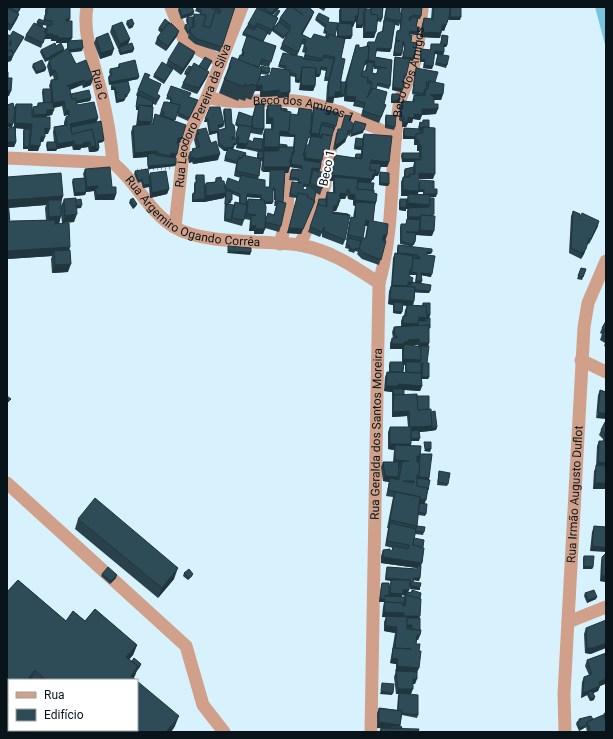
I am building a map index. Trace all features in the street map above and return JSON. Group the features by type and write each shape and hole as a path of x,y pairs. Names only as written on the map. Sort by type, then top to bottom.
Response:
{"street":[{"name":"Rua C","path":"87,7 86,14 88,37 118,166"},
{"path":"172,7 185,42 220,61"},
{"name":"Rua Leodoro Pereira da Silva","path":"174,227 180,167 184,144 207,97 242,7"},
{"name":"Beco dos Amigos","path":"396,137 400,100 413,69 421,7"},
{"name":"Beco dos Amigos 1","path":"207,97 222,102 293,101 314,104 341,112 396,137"},
{"name":"Beco 1","path":"300,245 325,185 325,169 341,112"},
{"name":"Rua Geralda dos Santos Moreira","path":"371,732 379,283 384,266 390,220 396,137"},
{"name":"Rua Argemiro Ogando Corrêa","path":"7,158 118,166 159,215 174,227 204,237 300,245 336,255 379,283"},
{"path":"280,244 288,214 287,175"},
{"name":"Rua Irmão Augusto Duflot","path":"565,732 564,694 581,360 588,303 606,261"},
{"path":"581,360 606,372"},
{"path":"7,483 186,646 203,705 224,732"},
{"path":"568,622 606,607"}],"path":[{"path":"118,166 180,167"}],"water":[{"path":"595,7 606,7 606,48"}],"building":[{"path":"10,7 21,7 17,12"},
{"path":"47,7 70,7 70,19 66,19 66,21 72,21 72,38 58,38 58,36 53,36 53,34 47,34 47,26 52,25 52,21 45,20"},
{"path":"179,7 192,7 194,12 182,16"},
{"path":"209,7 220,12 219,14 215,12 210,28 203,26 206,15 200,14 201,10 196,8"},
{"path":"215,7 235,7 222,47 197,39 190,32 191,27 194,27 194,14 206,15 203,26 210,28 215,12 219,14 221,10"},
{"path":"263,7 277,7 271,13"},
{"path":"288,7 292,7 303,15 293,7 309,7 314,12 301,34 311,39 314,34 328,38 329,34 345,39 341,58 345,59 341,79 341,92 335,92 335,97 328,97 329,81 335,57 324,55 323,59 305,55 307,48 304,47 306,40 303,39 298,52 282,44 291,26 280,18"},
{"path":"341,7 359,7 358,16 355,16 355,22 341,21"},
{"path":"359,7 366,7 363,25 357,25"},
{"path":"371,7 383,7 382,19 377,18 378,15 371,14"},
{"path":"387,7 400,7 400,13 402,14 401,21 385,18"},
{"path":"422,7 421,16 413,15 413,17 418,18 416,27 419,27 419,32 410,31 409,35 412,35 411,42 417,43 414,58 403,57 405,46 403,41 402,54 394,53 396,41 400,41 396,40 397,31 400,30 402,8"},
{"path":"434,7 450,7 446,25 442,25 441,33 422,32 424,18 433,19"},
{"path":"451,7 461,7 461,17 450,17"},
{"path":"7,8 19,14 12,25 7,23"},
{"path":"257,8 278,18 272,30 257,23 255,27 248,24"},
{"path":"365,9 371,9 371,14 378,15 376,32 365,32"},
{"path":"278,10 280,11 276,17 273,16"},
{"path":"319,13 329,18 328,22 338,23 335,36 329,34 328,37 326,37 327,31 324,31 326,25 316,18"},
{"path":"187,17 193,17 193,27 191,27 188,33 185,25 188,24"},
{"path":"39,19 44,21 44,24 37,22"},
{"path":"132,19 134,24 130,27 127,21"},
{"path":"165,19 170,23 168,23 163,30 159,28"},
{"path":"384,20 395,22 391,49 377,48 375,57 392,60 390,86 378,83 376,89 372,89 370,88 372,82 368,80 368,78 361,76 362,71 366,71 368,62 374,63 372,73 377,74 378,68 387,68 374,66 375,61 368,60 369,46 367,47 368,42 375,42 378,33 383,31"},
{"path":"122,22 130,39 120,44 112,26"},
{"path":"279,22 290,30 284,37 273,29"},
{"path":"34,23 46,29 44,32 46,34 43,43 26,35"},
{"path":"168,23 170,25 171,23 179,31 168,46 157,38"},
{"path":"338,23 352,24 352,36 338,36"},
{"path":"256,26 268,32 263,41 243,33 247,27 254,30"},
{"path":"13,31 24,37 14,53 12,50 7,51 7,35 10,36"},
{"path":"108,33 114,49 101,53 96,38"},
{"path":"442,35 448,36 447,45 444,44 444,52 435,51 433,66 424,65 425,60 421,59 421,49 431,50 431,44 441,44"},
{"path":"247,36 276,46 271,62 262,59 259,67 238,60 240,55 243,56 244,52 242,51"},
{"path":"82,40 83,48 69,50 68,41"},
{"path":"179,42 195,52 183,69 168,60"},
{"path":"55,43 56,46 61,43 64,49 46,59 41,50"},
{"path":"132,43 134,49 121,53 119,47"},
{"path":"356,45 359,45 359,48 369,46 368,60 366,60 361,76 368,78 367,83 372,84 367,98 373,88 387,92 384,104 386,105 381,117 363,111 365,103 355,100 356,97 346,96 347,80"},
{"path":"68,48 76,64 86,60 93,79 85,82 84,80 66,86 69,86 72,99 76,98 77,105 94,102 98,118 70,124 72,134 92,129 96,146 91,147 90,142 83,143 82,145 75,145 74,141 58,144 54,127 67,125 66,117 69,116 69,110 66,111 64,101 53,103 54,110 47,110 47,114 34,115 33,107 38,106 38,103 53,102 51,80 58,79 55,70 52,71 49,60"},
{"path":"12,50 13,56 7,57 7,51"},
{"path":"283,53 303,57 303,59 322,61 323,57 334,59 329,79 325,78 327,68 321,67 320,75 316,74 316,68 302,67 300,80 296,80 296,74 290,73 290,70 285,70 286,66 279,65"},
{"path":"438,54 449,56 447,65 436,63"},
{"path":"205,57 212,61 206,71 199,66"},
{"path":"232,57 262,69 257,86 244,84 244,87 224,79 231,66 229,66"},
{"path":"395,57 410,59 406,76 404,76 403,89 393,87"},
{"path":"42,60 46,68 37,72 33,64"},
{"path":"135,60 139,77 110,82 109,76 112,75 110,69 120,67 119,64"},
{"path":"162,62 173,69 165,81 154,75"},
{"path":"194,63 209,72 199,88 183,83"},
{"path":"189,66 192,67 188,74 185,72"},
{"path":"261,66 270,68 269,73 261,71"},
{"path":"302,67 316,68 315,86 301,85"},
{"path":"272,68 290,70 290,92 280,93 279,90 262,92 262,85 256,86 260,77 270,75"},
{"path":"416,68 438,72 435,82 426,82 427,89 424,89 424,94 413,92"},
{"path":"7,72 8,78 12,78 11,91 7,90"},
{"path":"145,73 150,75 148,78 161,84 157,94 160,96 158,100 138,90"},
{"path":"128,81 130,90 128,94 125,95 125,99 117,100 116,94 119,92 116,93 115,87 112,88 112,84"},
{"path":"429,81 444,84 443,94 430,95 434,97 434,104 438,104 438,109 422,109 422,115 414,114 414,118 408,117 408,122 404,122 404,117 401,115 402,101 414,102 414,95 425,96"},
{"path":"341,82 346,82 344,95 341,95"},
{"path":"171,86 191,93 189,97 198,100 189,118 178,113 180,105 171,103 171,98 167,96"},
{"path":"43,89 51,89 52,102 44,103"},
{"path":"89,90 91,98 76,101 76,98 72,99 71,94"},
{"path":"392,94 399,94 400,100 392,101"},
{"path":"138,95 153,101 152,106 139,105 139,107 136,107"},
{"path":"164,102 180,105 175,120 163,116 164,112 161,111"},
{"path":"13,103 15,110 13,124 7,124 7,105"},
{"path":"16,104 32,104 32,117 50,117 50,129 45,128 45,137 41,137 40,146 30,145 32,124 15,123"},
{"path":"256,104 264,104 264,129 253,128 253,125 251,125"},
{"path":"139,105 153,107 152,122 138,121"},
{"path":"268,105 281,105 281,110 291,112 289,132 280,131 279,147 264,147 265,129 273,129 273,118 268,118"},
{"path":"210,107 220,107 224,124 218,125 219,130 226,128 224,109 231,109 232,124 234,125 235,131 235,137 232,137 232,139 236,138 237,143 233,144 234,147 225,148 219,143 218,131 210,132 208,119 205,119"},
{"path":"314,107 339,113 336,126 322,122 319,134 311,133"},
{"path":"281,108 287,109 287,111 281,110"},
{"path":"299,108 312,110 311,128 303,156 305,156 304,160 321,163 320,169 312,168 308,185 316,191 314,201 307,197 308,195 298,193 297,196 290,194 292,182 302,183 298,182 299,179 290,177 292,169 302,170 302,166 291,164 292,155 294,152 295,135 288,134 290,116 292,114 298,115","holes":["304,184 308,185 306,190 303,189"]},
{"path":"239,112 253,117 251,127 236,123"},
{"path":"155,114 186,125 182,138 178,138 177,144 179,144 177,154 171,153 170,156 157,153 157,151 135,153 133,126 153,124"},
{"path":"345,115 351,116 350,121 354,124 352,131 348,130 347,137 337,145 335,144 338,129 341,129"},
{"path":"386,115 396,116 395,127 386,125"},
{"path":"423,120 429,120 429,127 419,127 420,122 423,123"},
{"path":"101,121 104,140 98,141 99,148 95,149 96,146 92,129 72,134 71,127"},
{"path":"355,121 366,124 364,130 351,134"},
{"path":"239,125 252,127 247,144 238,143 239,138 236,134"},
{"path":"321,125 334,128 332,136 322,134 319,136"},
{"path":"15,127 16,142 7,142 7,128"},
{"path":"423,127 435,128 435,174 419,173 419,191 403,190 403,177 410,177 410,174 415,174 415,160 421,160 421,145 419,145 419,140 416,140 416,134 423,133"},
{"path":"206,128 211,143 216,141 220,154 195,159 194,157 191,158 190,152 193,151 192,149 200,147 196,135 199,134 197,130"},
{"path":"404,128 420,129 420,133 416,134 415,137 404,136"},
{"path":"24,129 30,129 29,147 24,147"},
{"path":"322,134 332,136 329,150 324,149 322,160 305,158 306,153 304,153 306,145 309,145 311,136 322,138"},
{"path":"364,134 392,136 389,162 371,160 370,170 376,170 372,179 332,175 335,155 362,159"},
{"path":"254,138 263,139 262,150 246,147 249,140 253,142"},
{"path":"356,138 363,139 362,147 355,147"},
{"path":"47,142 56,142 57,149 48,149"},
{"path":"279,144 287,145 287,147 279,147"},
{"path":"279,147 294,147 292,158 290,158 290,167 265,167 263,165 264,151 279,151"},
{"path":"228,148 246,153 245,156 243,155 242,158 239,157 237,162 225,158"},
{"path":"258,151 263,152 263,158 259,159"},
{"path":"156,153 156,155 176,158 176,164 148,166 148,154"},
{"path":"402,153 420,153 420,159 403,159"},
{"path":"356,154 361,154 361,158 355,158"},
{"path":"243,155 261,159 259,176 236,171 238,159 242,158"},
{"path":"370,163 381,164 379,173 375,173 376,170 370,170"},
{"path":"110,167 112,187 116,187 116,194 97,195 95,188 98,188 98,186 87,187 85,169"},
{"path":"414,167 414,174 410,174 409,176 405,177 405,169"},
{"path":"328,168 332,169 331,178 327,178"},
{"path":"148,169 150,184 144,185 142,179 139,181 135,171"},
{"path":"270,170 285,170 283,202 278,201 275,203 275,188 273,188 273,202 264,202 261,195 247,194 246,205 240,203 240,194 225,187 228,178 239,182 241,175 265,180 265,187 270,187"},
{"path":"313,170 325,173 322,189 310,183"},
{"path":"166,171 169,189 152,193 150,173"},
{"path":"380,172 389,173 389,184 380,183"},
{"path":"61,173 63,196 8,200 10,223 11,221 55,220 55,224 69,223 70,247 7,251 7,177"},
{"path":"196,175 204,175 205,199 193,200 193,193 195,193 195,182 197,182"},
{"path":"221,177 222,181 224,181 226,193 206,196 206,183 216,182 216,178"},
{"path":"334,177 358,179 357,189 374,190 374,193 377,194 376,202 355,200 355,195 350,194 349,190 347,190 347,194 340,193 340,201 338,201 338,206 334,206 333,213 350,215 345,240 324,231 324,227 322,232 310,227 318,204 327,207 327,192 335,193"},
{"path":"85,178 86,192 75,193 73,179"},
{"path":"420,180 434,181 434,189 437,189 437,194 424,194 424,190 419,189"},
{"path":"358,182 374,183 373,190 357,189"},
{"path":"226,191 232,191 232,200 229,200 229,204 225,204"},
{"path":"298,193 308,195 307,197 315,201 303,229 289,228"},
{"path":"408,194 430,195 430,205 408,203"},
{"path":"76,198 77,214 65,216 64,199"},
{"path":"133,198 137,204 134,206 130,200"},
{"path":"430,198 434,198 434,214 429,216 421,215 420,217 408,217 408,208 429,207"},
{"path":"81,199 82,205 76,206 76,200"},
{"path":"248,199 264,200 266,207 265,229 256,229 256,226 251,226 251,216 256,215 247,214"},
{"path":"319,199 326,199 326,207 318,204 317,207"},
{"path":"400,199 407,199 406,208 400,207"},
{"path":"48,200 61,200 61,216 49,217"},
{"path":"278,201 286,203 281,226 265,222 268,213 274,215"},
{"path":"235,202 247,205 244,220 232,218"},
{"path":"356,202 375,203 373,221 388,224 387,235 384,235 382,240 386,241 381,260 364,253 359,248 362,238 348,235 351,217 355,218","holes":["366,220 369,221 366,238 363,238"]},
{"path":"226,204 234,205 231,220 225,219"},
{"path":"573,211 580,214 580,217 582,213 599,221 591,239 589,238 586,249 582,253 571,248"},
{"path":"333,213 348,214 348,215"},
{"path":"421,215 435,216 434,231 420,230"},
{"path":"407,219 420,220 419,232 406,232 416,233 415,242 413,242 413,245 401,241 401,224 406,224"},
{"path":"348,238 361,241 359,249 356,248 355,250 346,245"},
{"path":"398,245 432,249 432,252 427,252 427,255 435,256 432,274 421,273 422,281 416,281 417,273 411,272 413,258 420,259 420,257 417,257 417,254 398,253"},
{"path":"228,246 251,248 251,252 228,251"},
{"path":"70,250 71,264 55,265 54,251"},
{"path":"395,253 413,256 412,269 410,269 409,276 413,278 412,282 408,282 408,286 392,285"},
{"path":"581,268 586,269 583,277 578,276"},
{"path":"412,282 431,285 430,291 415,290 415,287 408,287 408,284 411,285"},
{"path":"391,286 415,287 414,301 390,299"},
{"path":"394,302 403,303 402,312 394,311"},
{"path":"423,303 430,303 430,315 427,315 426,306 423,306"},
{"path":"407,305 426,306 427,318 419,317 418,324 403,323 403,316 406,316"},
{"path":"427,318 430,318 430,328 429,325 418,326 418,321 427,321"},
{"path":"606,321 606,337 602,335 605,330 602,328"},
{"path":"429,325 429,343 420,343 419,339 408,340 408,342 404,342 404,344 392,344 392,338 397,338 397,336 395,336 394,327"},
{"path":"404,344 421,347 421,360 403,359"},
{"path":"420,346 429,346 427,363 429,363 429,377 422,377 423,363 421,363 421,373 406,372 406,362 420,362"},
{"path":"390,362 404,362 403,372 390,372"},
{"path":"387,372 421,373 422,386 398,384 398,386 386,386"},
{"path":"393,389 404,389 404,395 394,396"},
{"path":"600,390 606,392 606,413 598,413"},
{"path":"417,394 418,410 431,409 432,426 411,427 411,444 390,444 390,427 410,427 409,411 393,412 394,395"},
{"path":"7,396 11,399 7,403"},
{"path":"417,396 429,396 429,409 418,410"},
{"path":"435,411 437,427 431,428 431,412"},
{"path":"605,422 606,439 605,433 601,430"},
{"path":"419,430 420,438 411,439 411,431"},
{"path":"599,441 606,441 606,463 598,462"},
{"path":"424,442 431,442 431,449 425,449"},
{"path":"395,445 421,446 420,456 417,456 417,462 420,462 419,476 417,475 417,486 428,488 426,500 420,499 420,497 388,490 390,478 399,480 402,462 409,461 395,460","holes":["403,481 414,481 414,483"]},
{"path":"420,454 432,454 429,478 419,477"},
{"path":"383,462 399,462 398,477 385,476"},
{"path":"596,465 606,466 606,483 595,483"},
{"path":"439,471 450,473 448,484 438,482"},
{"path":"417,478 430,480 428,490 428,488 417,486"},
{"path":"395,492 420,497 417,526 390,520"},
{"path":"95,498 178,568 162,588 78,519"},
{"path":"420,503 427,504 426,514 418,512"},
{"path":"390,523 416,529 413,545 424,548 422,563 383,557 383,550 390,549 390,551 392,551 393,546 408,549 409,545 387,541"},
{"path":"417,526 425,527 424,532 415,531"},
{"path":"594,526 606,527 606,547 592,546"},
{"path":"414,538 424,540 423,547 413,545"},
{"path":"605,554 606,576 602,576 602,557"},
{"path":"584,556 594,556 593,567 584,566"},
{"path":"418,565 421,566 420,578 414,578 413,582 421,583 420,587 411,586 410,580 386,578 387,567 417,569"},
{"path":"108,567 117,575 111,581 102,574"},
{"path":"189,569 193,574 189,578 184,573"},
{"path":"18,580 66,621 73,611 85,621 95,609 137,645 126,657 138,666 131,676 135,679 45,679 35,670 28,679 8,679 7,704 7,592"},
{"path":"391,580 410,580 409,590 403,590 403,594 390,593"},
{"path":"382,583 389,583 389,595 384,596 405,597 404,606 403,603 385,602 385,599 380,599"},
{"path":"412,590 421,593 420,599 406,595 405,597 406,593 412,592"},
{"path":"594,590 597,597 588,600 585,593"},
{"path":"406,595 421,599 420,616 404,616 404,613 384,612 385,602 403,603 403,606 405,606"},
{"path":"386,616 407,617 407,629 421,630 420,635 417,635 416,644 420,644 419,651 421,651 419,668 397,666 398,659 392,658 393,648 411,649 395,648 397,627 386,626"},
{"path":"407,618 420,618 420,630 412,629 412,625 407,625"},
{"path":"606,620 606,643 593,648 587,648 586,628"},
{"path":"606,653 606,679 599,682 600,686 583,693 584,677 592,674 587,660"},
{"path":"134,658 141,664 138,668 138,666 132,661"},
{"path":"396,671 417,672 417,679 413,679 413,689 398,689"},
{"path":"138,682 179,716 166,732 107,731 138,731"},
{"path":"382,683 394,684 393,693 381,691"},
{"path":"592,691 595,697 591,699 588,693"},
{"path":"399,693 418,695 418,715 402,713 402,711 398,710"},
{"path":"379,708 402,711 400,725 379,722"},
{"path":"603,715 606,721 606,732 588,732 590,729 587,722"},
{"path":"591,716 593,719 580,728 577,722 580,721 579,719"},
{"path":"391,726 401,726 402,728 391,728"},
{"path":"381,728 419,729 418,732 381,732"},
{"path":"103,731 104,732 74,732"}]}
